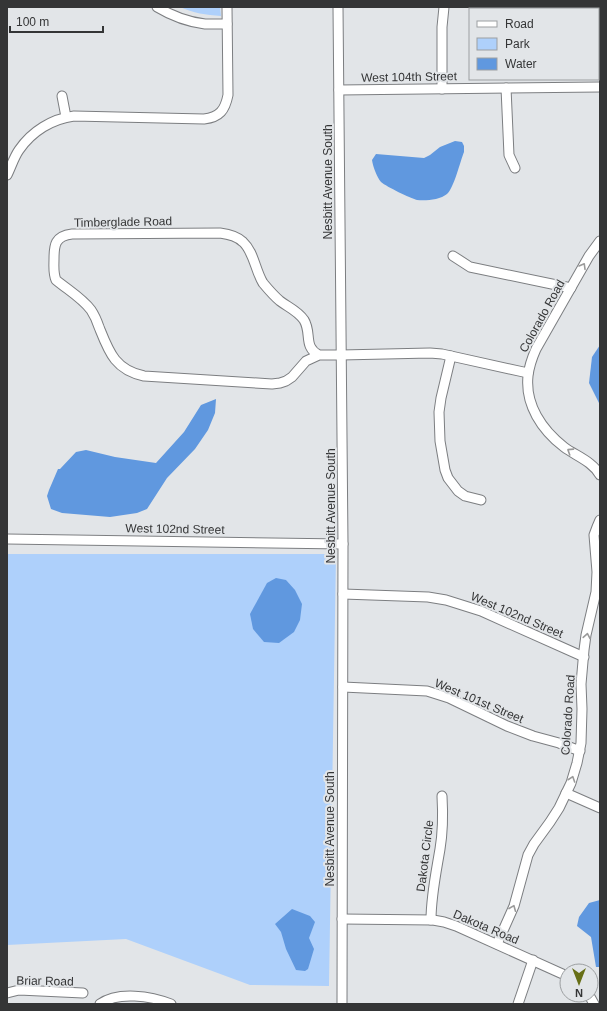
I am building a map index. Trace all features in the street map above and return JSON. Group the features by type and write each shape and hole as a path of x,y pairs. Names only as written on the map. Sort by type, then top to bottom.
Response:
{"street":[{"path":"157,7 178,17 191,21 205,24 227,24"},
{"path":"7,175 19,150 29,138 39,129 66,117 204,119 211,118 218,114 224,109 228,95 227,7"},
{"name":"Nesbitt Avenue South","path":"338,7 338,355 343,544 342,1004"},
{"path":"442,89 442,27 444,7"},
{"name":"West 104th Street","path":"339,90 506,88 544,83 600,87"},
{"path":"506,88 509,155 515,168"},
{"path":"62,96 66,117"},
{"name":"Timberglade Road","path":"220,233 235,236 242,240 247,246 263,282 271,292 304,320 309,336 308,342 310,347 314,352 319,354 306,360 292,377 280,384 151,377 127,371 119,366 114,359 91,310 85,303 56,280 54,276 54,247 56,242 60,238 72,234 220,233"},
{"name":"Colorado Road","path":"600,241 589,256 536,349 528,373 530,401 542,424 563,446 591,464 600,475"},
{"path":"453,256 470,267 571,288"},
{"path":"319,354 442,354 528,373"},
{"path":"451,356 439,412 440,441 445,470 448,478 458,491 465,496 481,500"},
{"name":"Colorado Road","path":"497,944 514,906 528,855 559,808 571,783 580,751 582,709 581,684 586,635 596,592 597,572 594,535 600,520"},
{"name":"West 102nd Street","path":"7,539 343,544"},
{"name":"West 102nd Street","path":"343,594 428,597 446,600 481,611 584,657"},
{"name":"West 101st Street","path":"343,687 427,691 449,698 507,726 580,751"},
{"path":"566,793 600,808"},
{"name":"Dakota Circle","path":"431,920 432,889 442,829 442,796"},
{"name":"Dakota Road","path":"342,919 431,920 444,922 559,972"},
{"path":"518,1004 533,960"},
{"name":"Briar Road","path":"7,993 19,990 83,993"},
{"path":"100,1004 111,998 119,996 149,998 171,1004"}],"green space":[{"path":"180,7 220,7 221,16 190,11"},
{"path":"7,554 336,554 329,986 250,985 126,939 7,945"}],"water":[{"path":"455,141 462,142 464,152 450,191 440,198 432,200 417,200 409,197 381,182 374,169 372,160 376,154 424,158 440,147"},
{"path":"600,345 600,405 589,383 592,357"},
{"path":"216,399 215,413 208,430 195,449 167,478 147,509 137,513 110,517 62,513 51,509 47,496 58,469 60,469 76,452 86,450 115,457 156,463 184,432 201,405"},
{"path":"276,578 286,580 295,590 302,604 300,620 294,632 279,643 264,642 253,629 250,614 267,583"},
{"path":"600,900 600,967 599,963 595,963 591,937 577,926 579,917 589,903"},
{"path":"292,909 310,916 315,922 309,938 314,949 308,969 305,971 296,970 286,949 281,932 275,924"}]}
